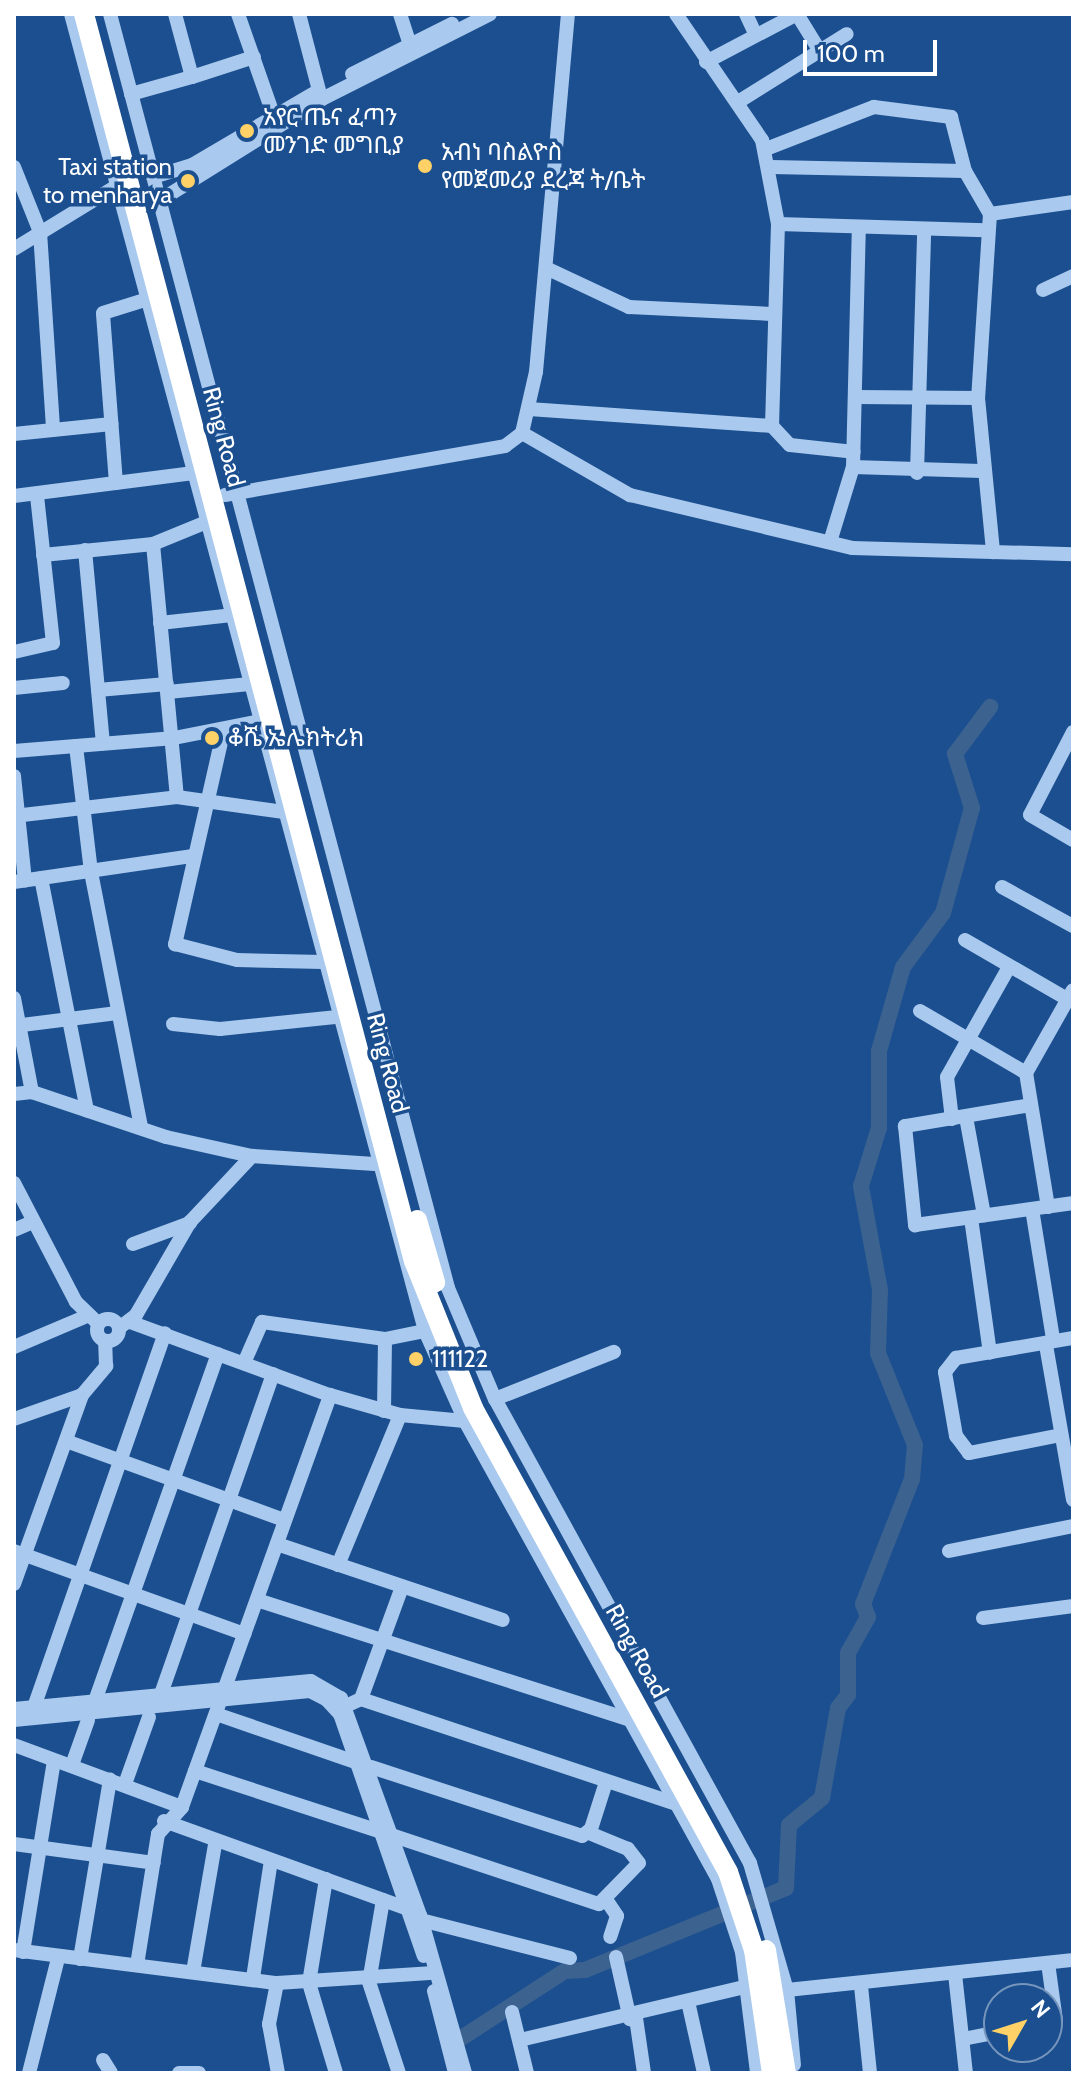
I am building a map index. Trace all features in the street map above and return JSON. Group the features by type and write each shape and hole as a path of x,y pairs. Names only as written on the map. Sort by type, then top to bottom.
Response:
{"highway":[{"name":"Ring Road","path":"84,14 414,1261 473,1408 738,1881"},
{"name":"Ring Road","path":"97,14 231,493 411,1197 452,1325 501,1434 738,1881 752,1916 786,2073"},
{"name":"Ring Road","path":"752,1916 772,2073"}],"street":[{"path":"71,14 375,1164 425,1331 465,1421 679,1805 738,1881"},
{"path":"110,14 231,493 429,1224 495,1399 738,1881"},
{"path":"175,14 192,77"},
{"path":"238,14 273,114"},
{"path":"299,14 319,90"},
{"path":"400,14 411,50"},
{"path":"159,201 286,119 411,50 453,18 469,14"},
{"path":"153,177 192,165 273,114 319,90 490,14"},
{"path":"231,493 505,446 522,433 529,409 546,268 568,14"},
{"path":"676,14 706,62 738,102 766,149 771,167 778,224 772,314 772,426"},
{"path":"746,14 756,35"},
{"path":"706,62 797,14 821,53"},
{"path":"738,102 847,34"},
{"path":"131,94 254,57"},
{"path":"766,149 866,109 946,113 965,171 990,214 985,230 978,398 981,471 993,552"},
{"path":"14,167 40,232 53,430"},
{"path":"771,167 965,171"},
{"path":"14,249 117,186"},
{"path":"990,214 1073,202"},
{"path":"778,224 985,230"},
{"path":"830,542 853,467 859,228"},
{"path":"917,473 915,397 924,230"},
{"path":"546,268 629,307 772,314"},
{"path":"1043,290 1073,276"},
{"path":"116,483 103,313 148,299"},
{"path":"855,397 978,398"},
{"path":"529,409 772,426 790,445 854,452"},
{"path":"14,434 111,424"},
{"path":"522,433 630,495 830,542 1073,554"},
{"path":"853,467 917,473 981,471"},
{"path":"14,496 194,473"},
{"path":"14,652 53,643 37,495"},
{"path":"43,555 153,544 207,522"},
{"path":"153,544 174,738 177,797"},
{"path":"85,550 103,743"},
{"path":"160,623 232,615"},
{"path":"14,688 63,683"},
{"path":"98,690 250,684"},
{"path":"14,751 174,738 260,721"},
{"path":"224,729 205,798 175,940 179,949 237,960 323,962"},
{"path":"1073,732 1030,815 1073,840"},
{"path":"76,746 91,872 141,1128"},
{"path":"14,776 16,815 27,880 71,1018 87,1110"},
{"path":"16,815 177,797 205,798 284,812"},
{"path":"27,880 193,856"},
{"path":"1002,887 1073,926"},
{"path":"965,940 1009,967 1070,995 1026,1073 1050,1342 1061,1435 1070,1469 1073,1500"},
{"path":"990,1353 977,1216 959,1118 947,1077 1009,967"},
{"path":"14,998 32,1092"},
{"path":"920,1011 1026,1073"},
{"path":"17,1026 117,1013"},
{"path":"173,1024 220,1029 337,1017"},
{"path":"14,1094 32,1092 141,1128 252,1156 375,1164"},
{"path":"1031,1105 901,1131 915,1225 1073,1203"},
{"path":"105,1341 125,1325 190,1222 252,1156"},
{"path":"14,1183 33,1222 105,1341 106,1366 82,1395 19,1553 14,1584"},
{"path":"14,1230 33,1222"},
{"path":"133,1244 190,1222"},
{"path":"14,1347 92,1320 107,1318 165,1333 330,1395 384,1411 465,1421"},
{"path":"244,1363 262,1322 385,1339 425,1331"},
{"path":"34,1707 79,1571 122,1461 165,1333"},
{"path":"1061,1435 962,1448 945,1372 956,1358 1073,1338"},
{"path":"384,1411 385,1339"},
{"path":"495,1399 614,1352"},
{"path":"95,1701 218,1354"},
{"path":"161,1694 273,1374"},
{"path":"14,1419 82,1395"},
{"path":"137,1965 164,1821 182,1807 330,1395"},
{"path":"338,1565 400,1415"},
{"path":"66,1441 284,1520"},
{"path":"949,1551 1073,1526"},
{"path":"277,1544 503,1620"},
{"path":"19,1553 79,1571 245,1634"},
{"path":"364,1765 354,1702 383,1644 402,1587"},
{"path":"257,1600 383,1644 633,1721"},
{"path":"983,1618 1073,1606"},
{"path":"182,1807 16,1745 20,1723 311,1681 354,1702 679,1805"},
{"path":"14,1709 161,1694 310,1691 340,1714 364,1765 452,2038 455,2073"},
{"path":"195,1771 590,1904 607,1901 639,1863 628,1849 589,1833 364,1765 216,1714"},
{"path":"125,1784 149,1717"},
{"path":"72,1765 88,1720"},
{"path":"54,1760 19,1951 277,1983 369,1982 430,1973"},
{"path":"80,1959 110,1779"},
{"path":"589,1833 606,1782"},
{"path":"164,1821 215,1844 326,1879 412,1914 570,1958"},
{"path":"14,1844 154,1863"},
{"path":"193,1972 215,1844"},
{"path":"253,1978 271,1861"},
{"path":"326,1879 309,1983 336,2073"},
{"path":"383,1900 369,1982 399,2073"},
{"path":"607,1901 617,1916 610,1937"},
{"path":"412,1914 465,2073"},
{"path":"752,1916 744,1987 757,2073"},
{"path":"752,1916 787,1990 795,2073"},
{"path":"616,1957 644,2073"},
{"path":"32,2072 58,1958"},
{"path":"787,1990 861,1986 955,1974 996,1963 1073,1960"},
{"path":"1048,1963 1049,1983"},
{"path":"955,1974 966,2073"},
{"path":"277,1983 269,2024 278,2073"},
{"path":"861,1986 870,2073"},
{"path":"520,2040 689,2006 744,1987"},
{"path":"689,2006 704,2073"},
{"path":"512,2012 527,2073"},
{"path":"963,2039 983,2035"},
{"path":"179,2073 199,2073"}],"waterway":[{"path":"449,2046 565,1971 585,1970 786,1888 789,1825 822,1798 838,1708 848,1695 848,1653 868,1617 863,1604 912,1479 915,1445 878,1353 880,1290 861,1186 879,1128 879,1051 903,967 943,913 972,808 955,754 990,707"}],"place":[{"name":"አየር ጤና ፈጣን መንገድ መግቢያ","path":"247,131"},
{"name":"አብነ ባስልዮስ የመጀመሪያ ደረጃ ት/ቤት","path":"425,166"},
{"name":"Taxi station to menharya","path":"188,181"},
{"name":"ቆሼ ኤሌክትሪክ","path":"212,738"},
{"name":"111122","path":"416,1359"}]}
